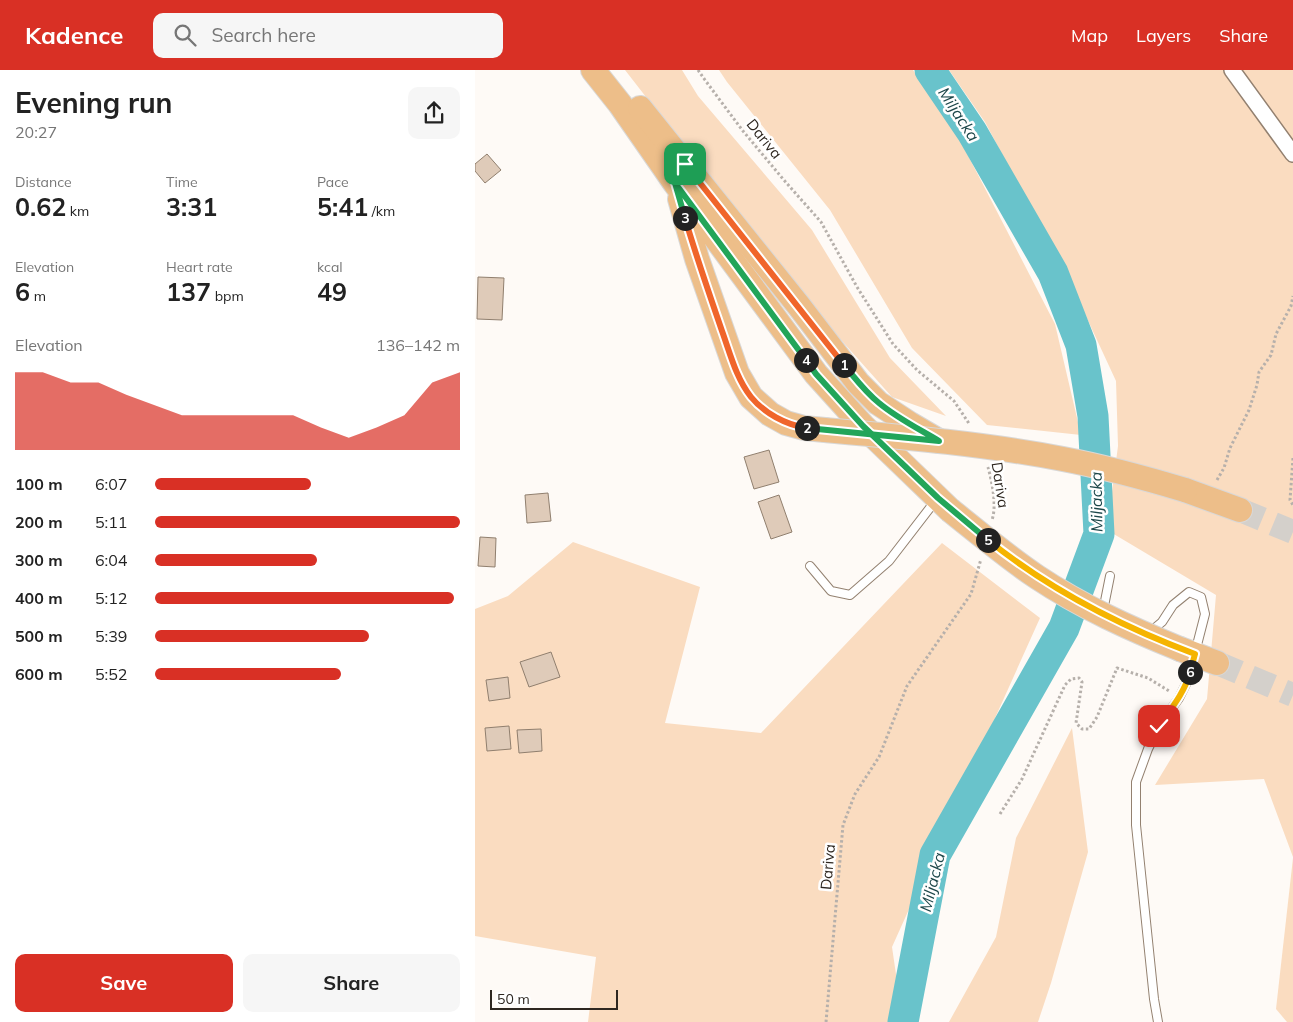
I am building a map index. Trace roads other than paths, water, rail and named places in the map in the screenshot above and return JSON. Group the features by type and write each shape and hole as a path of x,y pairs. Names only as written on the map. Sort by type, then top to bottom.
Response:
{"main road":[{"path":"593,70 620,104 675,183 816,374 852,414 944,504 1010,558 1064,594 1112,620 1217,663"},
{"path":"609,70 799,306 858,383 878,403 939,441"},
{"path":"675,183 697,259 737,373 751,397 770,414 786,423 803,428 939,441 1063,459 1129,473 1240,510"}],"street":[{"path":"1232,70 1293,154"}],"lane":[{"path":"809,566 831,591 850,595 889,561 944,504"},
{"path":"1110,576 1102,610 1115,629 1142,639 1162,622 1173,605 1189,592 1201,597 1205,614 1187,652 1188,680 1179,698 1159,726 1148,749 1137,782 1136,825 1158,1022"}],"waterway":[{"name":"Miljacka","path":"903,1022 935,855 1064,628 1099,534 1093,416 1081,345 1053,273 972,132 930,70"}],"tunnel":[{"path":"1240,510 1293,532"},
{"path":"1217,663 1293,695"}]}
